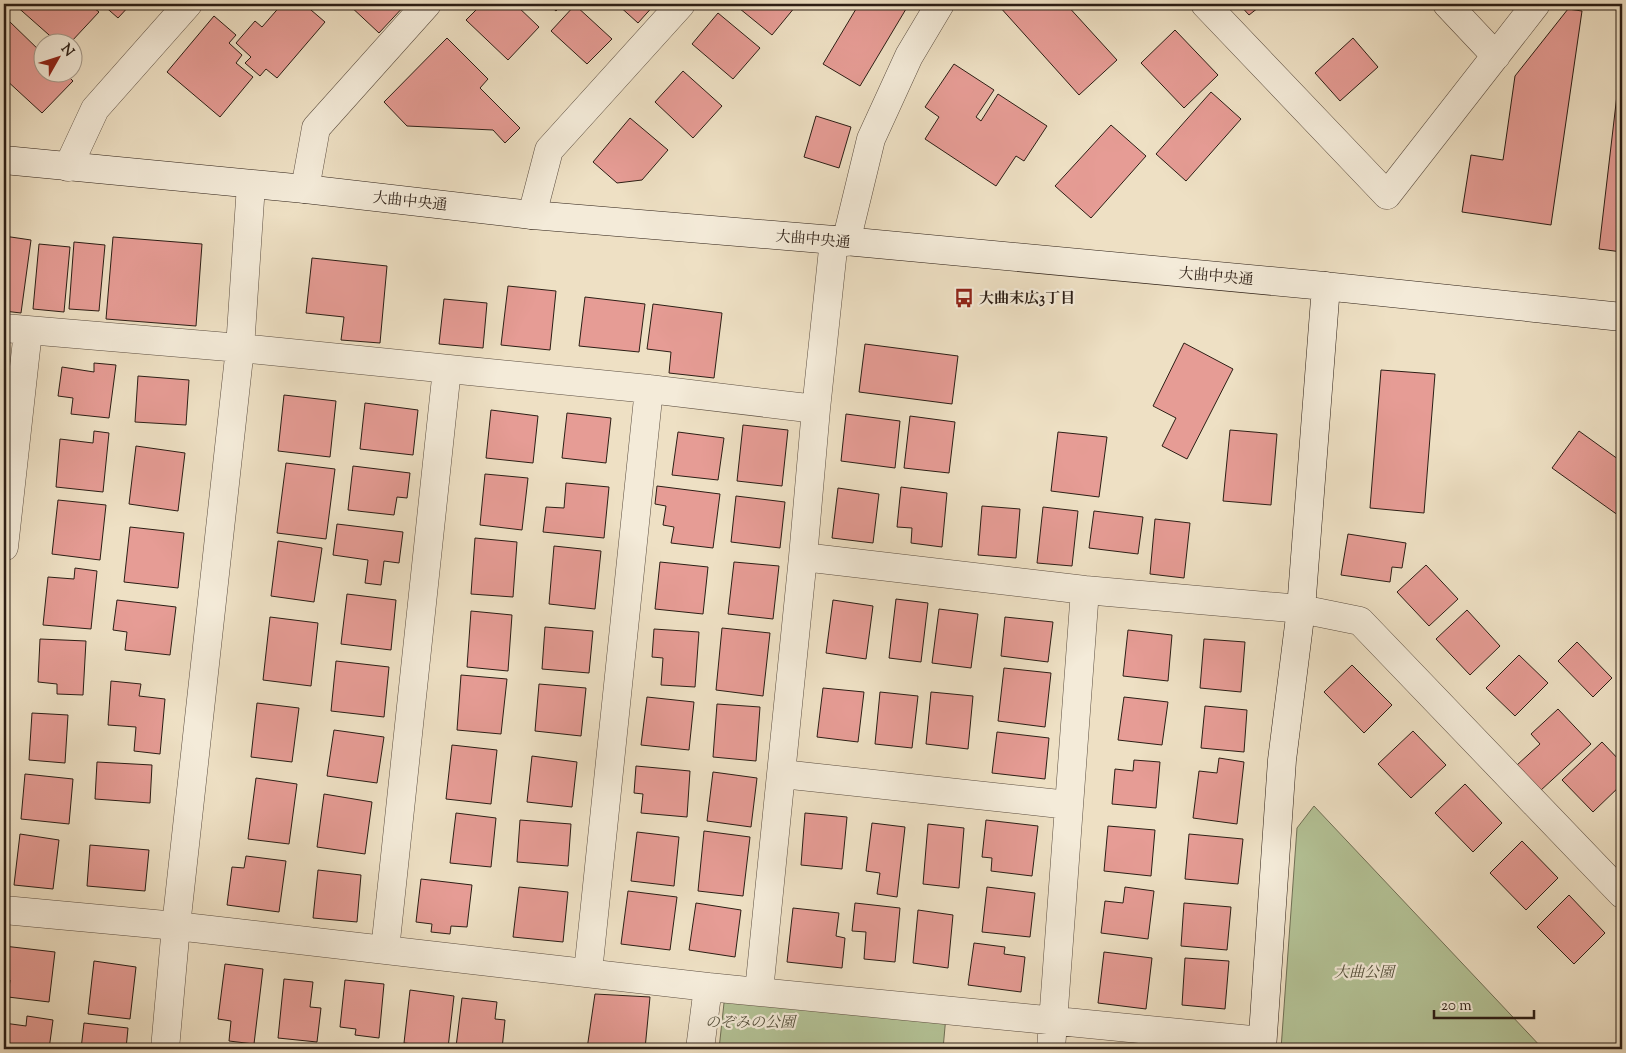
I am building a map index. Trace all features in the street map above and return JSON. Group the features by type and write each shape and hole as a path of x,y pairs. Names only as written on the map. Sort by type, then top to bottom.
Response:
{"street":[{"path":"68,167 96,109 188,4"},
{"path":"305,189 316,128 427,4"},
{"path":"532,214 549,150 681,4"},
{"path":"759,991 782,774 816,409 840,241 871,139 909,56 940,4"},
{"path":"1205,4 1386,194 1536,4"},
{"path":"1448,4 1496,56"},
{"name":"大曲中央通","path":"4,160 305,189 532,214 1326,286 1622,317"},
{"path":"165,1049 176,926 240,348 250,185"},
{"path":"4,910 176,926 708,987 1053,1021 1262,1045 1282,760 1301,609 1326,286"},
{"path":"4,548 16,329 240,348 648,388 816,409"},
{"path":"386,950 447,369"},
{"path":"588,972 648,388"},
{"path":"803,557 1085,590 1301,609 1360,622 1622,894"},
{"path":"1051,1049 1085,590"},
{"path":"782,774 1069,804"},
{"path":"700,1049 708,987"}],"green space":[{"name":"大曲公園","path":"1314,806 1543,1049 1281,1049 1297,828"},
{"name":"のぞみの公園","path":"738,993 946,1016 943,1049 719,1049 724,1003"}],"building":[{"path":"14,4 89,4 99,12 80,32 46,32"},
{"path":"102,4 131,4 118,18"},
{"path":"282,4 304,4 325,22 277,78 266,69 260,76 245,63 251,57 236,43 255,21 262,27"},
{"path":"348,4 406,4 379,33"},
{"path":"482,4 515,4 539,27 508,60 466,20"},
{"path":"548,4 563,4 556,11"},
{"path":"617,4 655,4 638,23"},
{"path":"734,4 791,4 795,7 772,35"},
{"path":"859,4 909,4 860,86 823,64"},
{"path":"1001,4 1066,4 1117,60 1079,95 999,6"},
{"path":"1239,4 1263,4 1249,15"},
{"path":"575,5 612,39 587,64 551,31"},
{"path":"1568,9 1582,11 1551,225 1462,212 1471,155 1503,160 1515,76"},
{"path":"718,13 760,48 733,79 692,44"},
{"path":"214,16 236,35 229,43 242,55 236,63 253,77 220,117 167,72"},
{"path":"9,21 32,43 32,82 72,82 42,113 4,78 4,28"},
{"path":"1175,30 1218,75 1184,108 1141,63"},
{"path":"447,38 488,79 480,88 520,128 505,143 493,130 407,126 384,102"},
{"path":"1353,38 1378,67 1340,101 1315,73"},
{"path":"1622,52 1622,252 1599,249"},
{"path":"954,64 994,90 976,117 981,121 998,94 1047,126 1024,161 1016,156 996,186 925,139 939,117 925,107"},
{"path":"683,71 722,106 693,138 655,102"},
{"path":"1211,92 1241,119 1186,181 1156,154"},
{"path":"816,116 851,127 839,168 804,157"},
{"path":"630,118 668,150 642,180 617,183 593,162"},
{"path":"1111,125 1146,156 1091,218 1055,186"},
{"path":"4,236 31,240 21,313 4,311"},
{"path":"113,237 202,244 196,326 106,319"},
{"path":"74,242 105,245 99,311 69,309"},
{"path":"39,244 70,247 64,312 33,309"},
{"path":"312,258 387,266 380,343 341,340 344,317 306,313"},
{"path":"508,286 556,291 550,350 501,345"},
{"path":"585,297 645,304 639,352 579,346"},
{"path":"444,299 487,303 483,348 439,344"},
{"path":"653,304 722,313 714,378 669,373 671,352 647,349"},
{"path":"1184,343 1233,369 1187,459 1162,446 1176,418 1153,406"},
{"path":"865,344 958,356 952,404 859,392"},
{"path":"94,363 116,365 109,418 71,414 73,398 58,396 62,367 94,372"},
{"path":"1381,370 1435,374 1424,513 1370,508"},
{"path":"138,376 189,380 186,425 135,422"},
{"path":"284,395 336,401 330,457 278,451"},
{"path":"365,403 418,410 413,455 360,449"},
{"path":"491,410 538,416 533,463 486,458"},
{"path":"567,413 611,418 606,463 562,458"},
{"path":"846,414 900,421 895,468 841,461"},
{"path":"910,416 955,422 949,473 904,468"},
{"path":"743,425 788,430 782,486 737,481"},
{"path":"1230,430 1277,434 1271,505 1223,501"},
{"path":"94,431 109,433 103,492 56,487 60,439 93,443"},
{"path":"1579,431 1622,462 1622,518 1552,468"},
{"path":"678,432 724,438 718,480 672,475"},
{"path":"1058,432 1107,437 1099,497 1051,491"},
{"path":"136,446 185,453 178,511 129,504"},
{"path":"286,463 335,469 326,539 277,533"},
{"path":"353,466 410,473 407,498 397,497 394,515 348,510"},
{"path":"485,474 528,478 522,530 480,525"},
{"path":"566,483 609,487 604,538 543,532 546,507 564,508"},
{"path":"657,486 720,494 713,548 671,543 674,527 663,525 666,506 655,504"},
{"path":"901,487 947,493 942,547 911,543 912,528 897,527"},
{"path":"838,488 879,494 873,543 832,538"},
{"path":"736,496 785,502 780,548 731,542"},
{"path":"58,500 106,505 100,560 52,554"},
{"path":"982,506 1020,509 1016,558 978,555"},
{"path":"1043,507 1078,511 1072,566 1037,563"},
{"path":"1094,511 1143,517 1138,554 1089,548"},
{"path":"1155,519 1190,523 1184,578 1150,574"},
{"path":"337,524 403,532 399,563 384,561 381,585 365,583 368,560 333,555"},
{"path":"130,527 184,533 178,588 124,582"},
{"path":"1348,534 1406,543 1402,568 1392,567 1390,582 1341,575"},
{"path":"475,538 517,542 513,597 471,594"},
{"path":"278,541 322,548 314,602 271,596"},
{"path":"554,546 601,551 595,609 549,604"},
{"path":"660,562 708,567 703,614 655,609"},
{"path":"734,562 779,566 773,619 728,614"},
{"path":"1426,565 1458,599 1429,626 1397,592"},
{"path":"75,568 97,571 91,629 43,625 48,577 74,579"},
{"path":"347,594 396,600 391,650 341,644"},
{"path":"896,599 928,603 921,662 889,658"},
{"path":"117,600 176,607 170,655 125,650 127,632 113,630"},
{"path":"833,600 873,606 866,659 826,653"},
{"path":"939,609 978,614 971,668 932,663"},
{"path":"1467,610 1500,646 1470,675 1436,639"},
{"path":"471,611 512,615 508,671 467,667"},
{"path":"270,617 318,623 311,686 263,680"},
{"path":"1005,617 1053,622 1048,662 1001,656"},
{"path":"545,627 593,631 589,673 542,669"},
{"path":"722,628 770,633 763,696 716,690"},
{"path":"654,629 699,632 695,687 661,685 663,658 652,657"},
{"path":"1128,630 1172,635 1168,681 1123,676"},
{"path":"40,639 86,641 83,695 57,694 57,684 38,682"},
{"path":"1204,639 1245,642 1241,692 1200,688"},
{"path":"1577,642 1612,678 1593,697 1558,661"},
{"path":"1519,655 1548,683 1515,716 1486,688"},
{"path":"336,661 389,667 384,717 331,711"},
{"path":"1352,665 1392,705 1364,733 1324,692"},
{"path":"1004,668 1051,673 1045,727 998,721"},
{"path":"461,675 507,679 501,734 457,730"},
{"path":"111,681 141,684 139,696 165,699 160,754 134,751 136,727 108,725"},
{"path":"539,684 586,688 581,736 535,731"},
{"path":"823,688 864,692 858,742 817,737"},
{"path":"880,692 918,696 912,748 875,744"},
{"path":"931,692 973,696 968,749 926,744"},
{"path":"647,697 694,702 689,750 641,745"},
{"path":"1124,697 1168,702 1162,745 1118,740"},
{"path":"257,703 299,708 292,762 251,757"},
{"path":"717,704 760,707 756,761 713,757"},
{"path":"1205,706 1247,710 1244,752 1201,748"},
{"path":"1558,709 1591,744 1540,791 1517,765 1540,744 1531,734"},
{"path":"32,713 68,715 65,763 29,760"},
{"path":"334,730 384,737 377,783 327,776"},
{"path":"1413,731 1446,765 1411,798 1378,764"},
{"path":"997,732 1049,738 1045,779 992,773"},
{"path":"1602,742 1622,763 1622,784 1593,812 1562,780"},
{"path":"452,745 497,750 491,804 446,799"},
{"path":"532,756 577,762 572,807 527,802"},
{"path":"1219,758 1244,762 1237,824 1193,818 1199,771 1217,773"},
{"path":"1134,760 1160,762 1156,808 1112,804 1115,769 1133,771"},
{"path":"97,762 152,765 150,803 95,799"},
{"path":"636,766 690,771 687,817 641,813 643,794 634,793"},
{"path":"713,772 757,778 751,827 707,821"},
{"path":"25,774 73,779 69,824 21,819"},
{"path":"256,778 297,784 289,844 248,839"},
{"path":"1465,784 1502,823 1473,852 1435,813"},
{"path":"324,794 372,802 365,854 317,847"},
{"path":"456,813 496,818 491,867 450,863"},
{"path":"805,813 847,817 842,869 801,865"},
{"path":"520,820 571,824 568,866 517,862"},
{"path":"986,820 1038,826 1032,876 991,871 992,858 982,857"},
{"path":"872,823 905,827 897,897 877,894 880,873 866,871"},
{"path":"928,824 964,828 959,888 923,884"},
{"path":"1108,826 1155,830 1151,876 1104,871"},
{"path":"704,831 750,837 743,896 698,891"},
{"path":"637,832 679,837 674,886 631,881"},
{"path":"20,834 59,840 53,889 14,885"},
{"path":"1189,834 1243,839 1238,884 1185,879"},
{"path":"1522,841 1558,878 1526,910 1490,873"},
{"path":"90,845 149,850 145,891 87,886"},
{"path":"246,856 286,861 279,912 227,905 232,867 244,868"},
{"path":"318,870 361,875 357,922 313,918"},
{"path":"421,879 472,885 467,927 451,926 450,934 431,932 432,924 416,922"},
{"path":"519,887 568,892 563,942 513,937"},
{"path":"987,887 1035,893 1030,937 982,932"},
{"path":"1125,887 1154,891 1148,939 1101,933 1105,901 1123,903"},
{"path":"628,891 677,897 670,950 621,944"},
{"path":"1569,895 1605,933 1574,964 1537,927"},
{"path":"696,903 741,910 735,957 689,950"},
{"path":"855,903 900,908 895,962 864,959 866,932 852,931"},
{"path":"1184,903 1231,907 1227,950 1181,946"},
{"path":"793,908 839,913 836,936 845,938 842,968 787,962"},
{"path":"918,910 953,915 948,968 913,963"},
{"path":"974,943 1005,947 1004,954 1025,957 1021,992 968,985"},
{"path":"4,946 55,952 49,1002 8,997 10,980 4,980"},
{"path":"1104,952 1152,958 1146,1009 1098,1003"},
{"path":"1185,958 1229,961 1225,1009 1182,1005"},
{"path":"94,961 136,967 130,1019 88,1014"},
{"path":"225,964 263,969 254,1044 229,1041 231,1021 218,1019"},
{"path":"284,979 313,982 310,1007 321,1008 317,1042 278,1038"},
{"path":"345,980 384,984 379,1038 355,1035 356,1029 340,1027"},
{"path":"410,990 454,996 448,1048 404,1043"},
{"path":"595,994 650,997 645,1049 587,1049"},
{"path":"462,998 497,1002 495,1019 505,1020 502,1049 456,1047"},
{"path":"27,1016 53,1020 49,1049 4,1049 4,1023 26,1026"},
{"path":"84,1023 128,1028 126,1049 81,1049"},
{"path":"975,1046 1005,1049 975,1049"},
{"path":"210,1047 231,1049 210,1049"}],"place":[{"name":"大曲末広3丁目","path":"964,298"}]}
